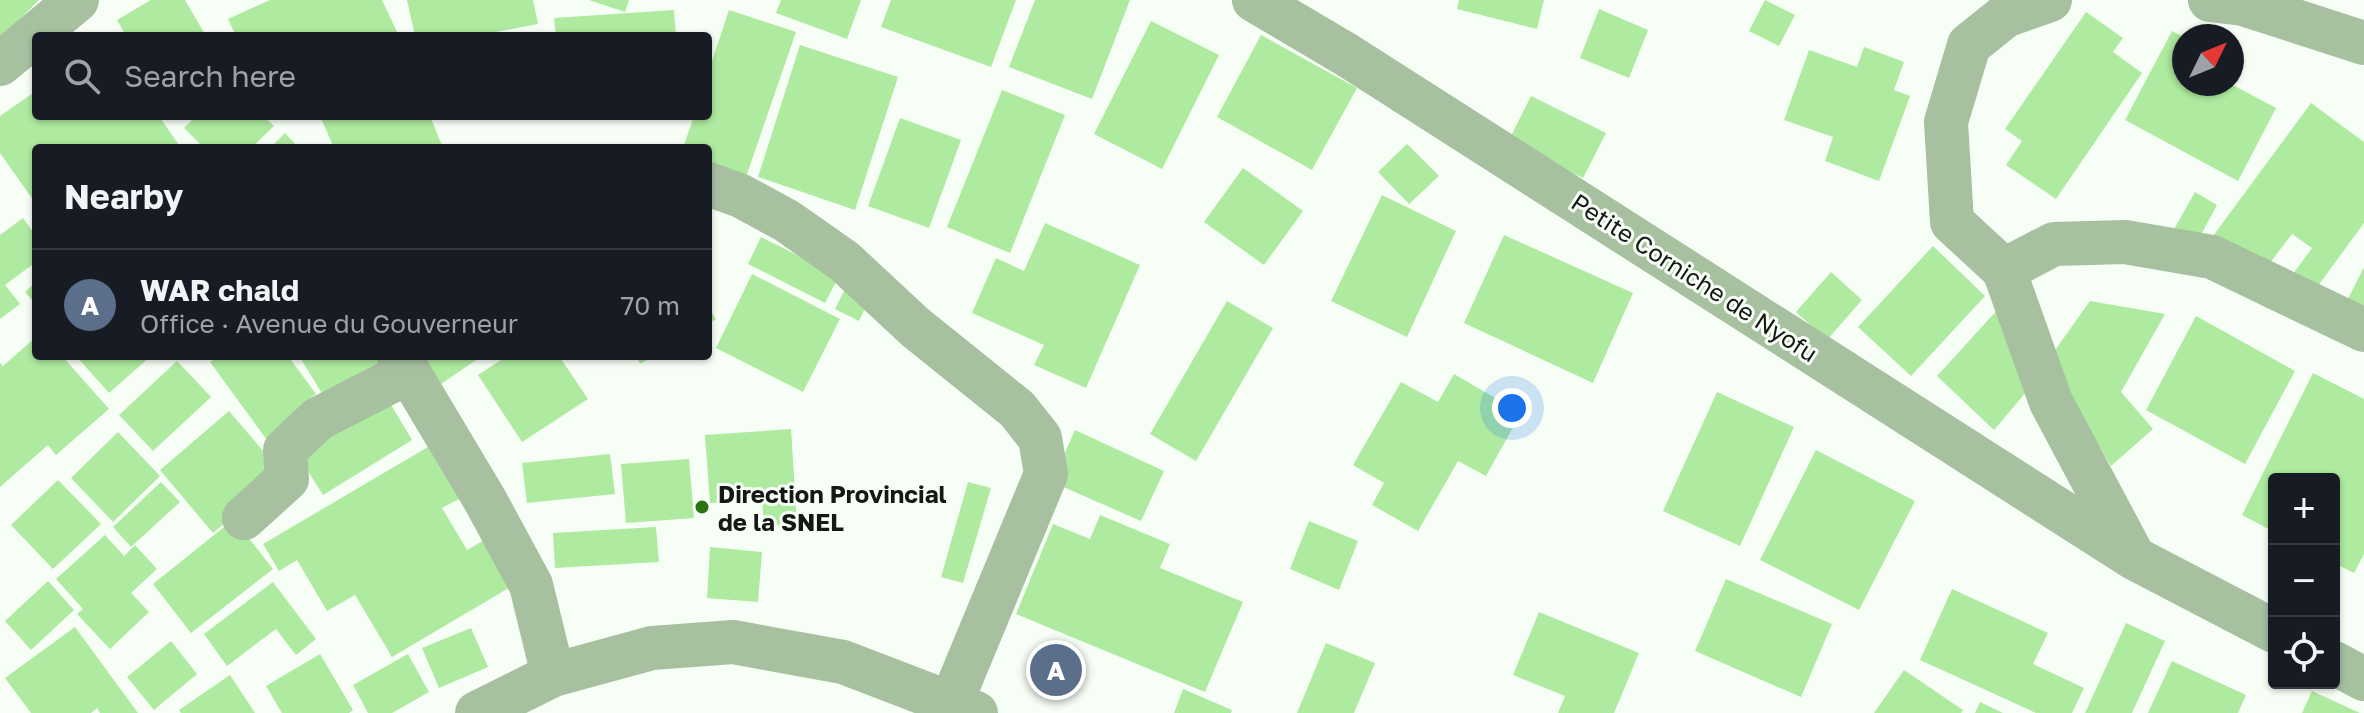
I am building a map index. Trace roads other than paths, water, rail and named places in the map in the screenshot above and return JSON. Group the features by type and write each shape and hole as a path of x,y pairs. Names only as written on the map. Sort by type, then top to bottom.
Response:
{"street":[{"path":"38,32 77,0"},
{"name":"Petite Corniche de Nyofu","path":"1254,0 1347,55 2134,558 2268,628"},
{"path":"1972,0 1969,45 1946,122 1952,222 2004,270 2051,402 2134,558"},
{"path":"1969,45 2005,16 2050,0"},
{"path":"2210,0 2243,4 2364,43"},
{"path":"0,64 32,37"},
{"path":"477,713 553,675 652,648 733,642 843,662 964,708 1046,474 1040,438 1017,409 915,327 844,261 787,221 741,196 712,185"},
{"path":"2004,270 2054,244 2125,242 2212,257 2364,330"},
{"path":"244,518 287,479 285,450 318,419 404,364 485,500 531,585 553,675"},
{"path":"2340,666 2364,679"}],"place":[{"name":"Direction Provincial de la SNEL","path":"702,507"},
{"name":"WAR chald","path":"1056,670"}]}
